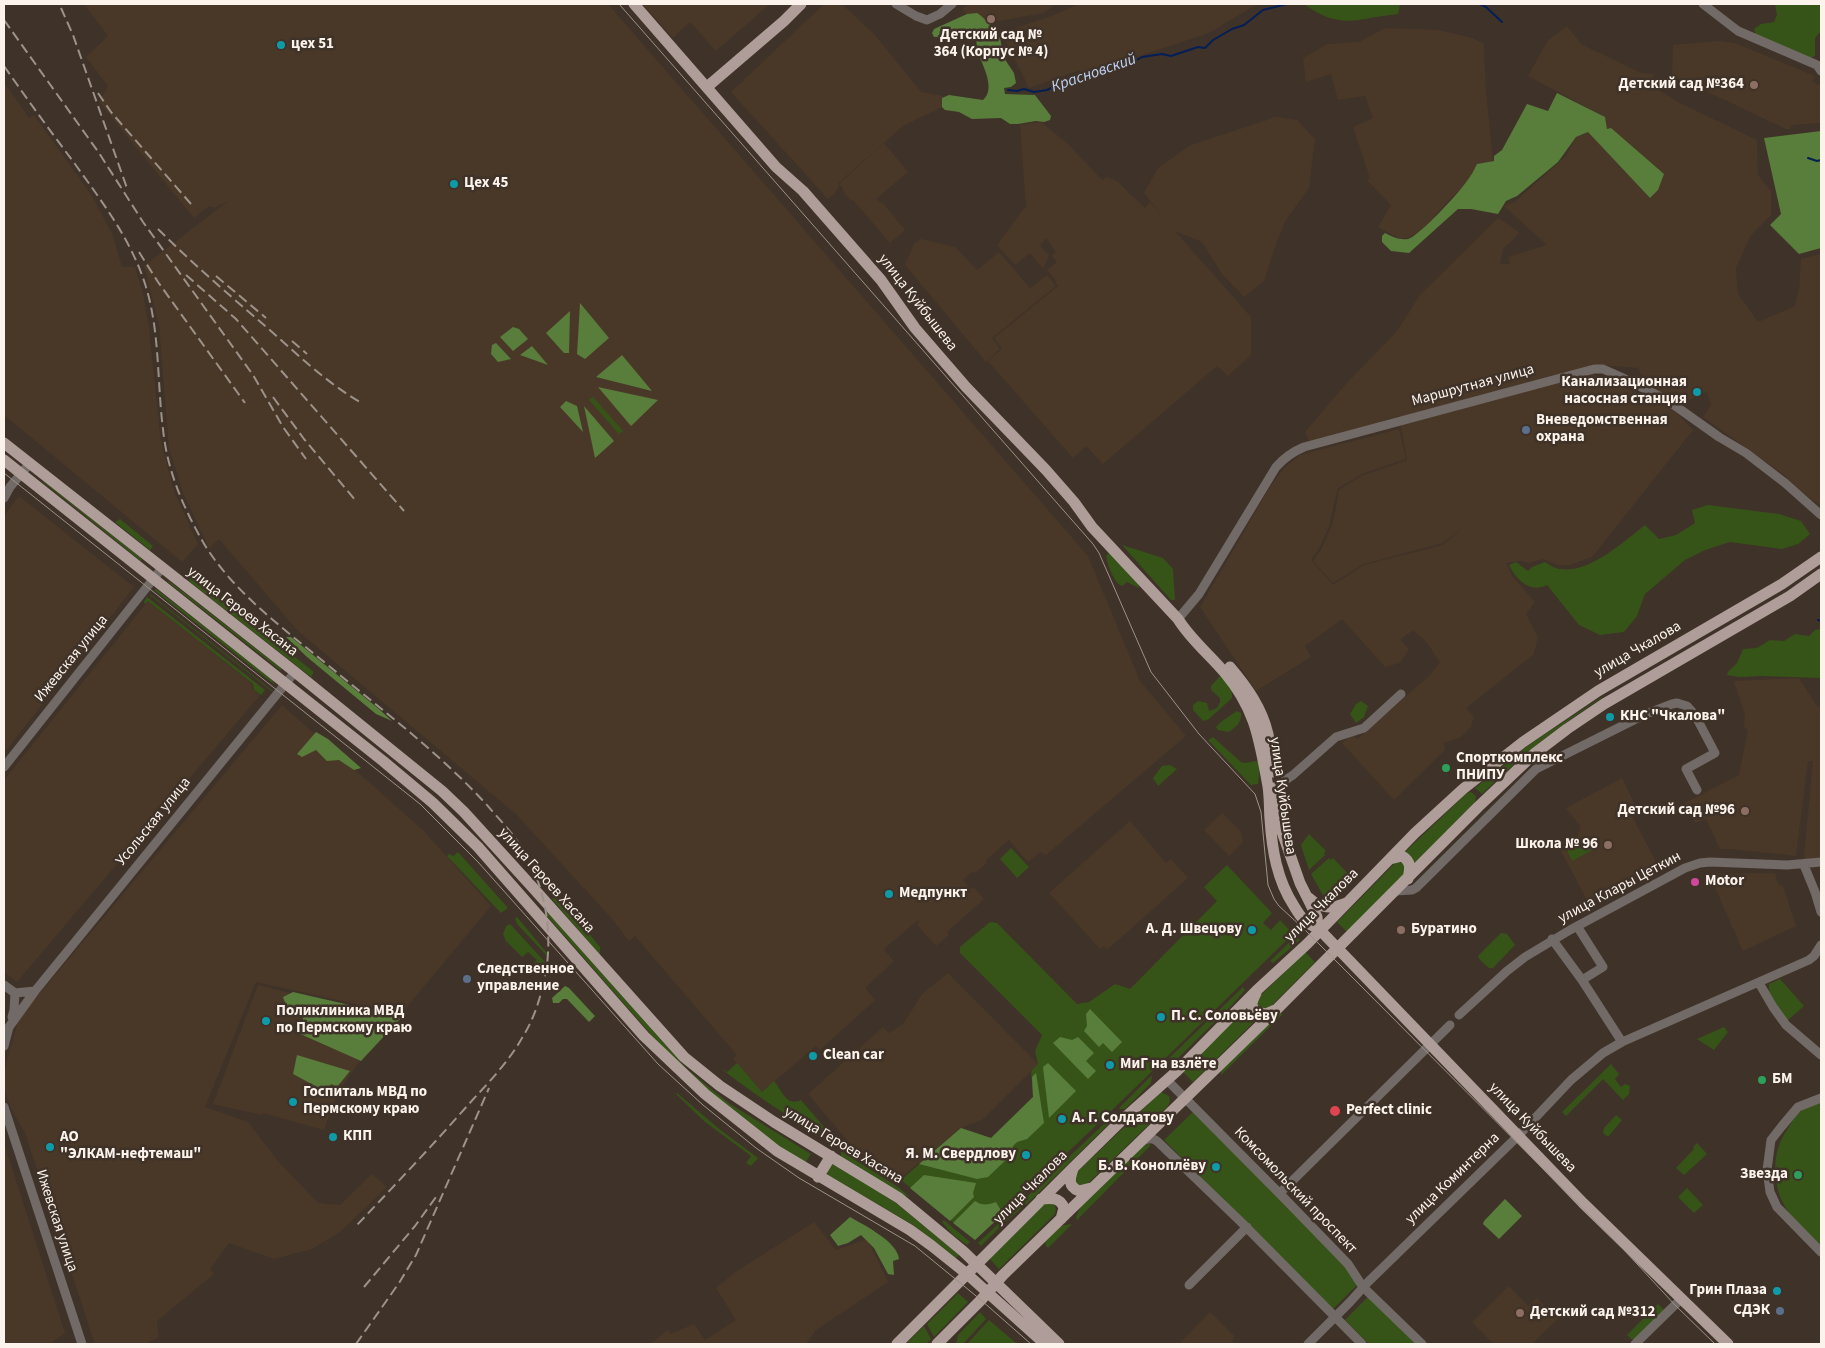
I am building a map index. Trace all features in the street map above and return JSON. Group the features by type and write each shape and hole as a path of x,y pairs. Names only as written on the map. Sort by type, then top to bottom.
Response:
{"main road":[{"name":"улица Куйбышева","path":"634,4 776,167 803,191 881,280 916,328 966,387 1046,470 1074,502 1092,527 1178,619 1185,630 1226,674 1246,701 1259,736 1268,785 1271,839 1279,875 1289,899 1301,917 1307,924 1319,929 1519,1135 1582,1203 1728,1344"},
{"path":"707,87 801,4"},
{"name":"улица Героев Хасана","path":"4,443 295,672 418,771 464,812 684,1057 727,1091 774,1122 899,1198 996,1282 1059,1344"},
{"name":"улица Героев Хасана","path":"4,460 408,781 454,823 547,924 644,1036 705,1094 778,1151 818,1177 910,1230 967,1274 1045,1344"},
{"name":"улица Чкалова","path":"897,1344 1074,1167 1167,1080 1463,789 1524,742 1598,691 1782,584 1821,556"},
{"name":"улица Чкалова","path":"944,1342 996,1282 1278,1008 1478,807 1534,754 1604,704 1790,596 1821,574"},
{"name":"улица Куйбышева","path":"1178,619 1190,626 1231,668 1253,696 1260,710 1268,733 1281,829 1304,893 1317,917 1319,929"},
{"path":"1463,789 1469,788 1477,792 1480,796 1478,807"},
{"path":"1390,860 1402,856 1407,859 1410,865 1408,879"},
{"path":"1304,893 1323,908 1330,908 1348,902"},
{"path":"1256,992 1252,1002 1256,1012 1266,1014 1278,1008"},
{"path":"818,1177 831,1156"},
{"path":"1074,1167 1069,1181 1071,1186 1079,1191 1091,1188"},
{"path":"1041,1200 1053,1198 1060,1202 1064,1208 1061,1219"}],"street":[{"path":"896,4 927,20 940,14 952,4"},
{"path":"1704,4 1738,31 1817,65 1821,71"},
{"name":"Маршрутная улица","path":"1178,619 1199,594 1276,467 1291,453 1304,446 1594,369 1603,369 1621,376 1667,400 1751,457 1785,483 1821,515"},
{"path":"4,498 7,487 30,463"},
{"name":"Ижевская улица","path":"4,767 162,568"},
{"name":"Усольская улица","path":"35,991 295,672"},
{"path":"1275,787 1293,775 1336,737 1364,728 1401,694"},
{"path":"1395,891 1412,890 1536,769 1646,714 1672,704 1683,704 1690,709 1715,753 1686,769 1697,790"},
{"path":"1534,754 1536,769"},
{"name":"улица Клары Цеткин","path":"1459,1016 1507,971 1552,939 1685,868 1700,863 1804,864 1821,862"},
{"path":"1804,864 1816,892 1821,912"},
{"path":"1577,926 1603,967 1582,980"},
{"path":"1552,939 1582,980 1584,992 1622,1042"},
{"name":"улица Коминтерна","path":"1308,1344 1519,1135 1532,1119 1603,1053 1622,1042 1758,983 1814,956 1821,945"},
{"path":"1758,983 1786,1025 1821,1055"},
{"path":"4,985 15,993 35,991"},
{"path":"9,1027 35,991"},
{"path":"4,1046 14,1010 15,993"},
{"path":"1280,1193 1450,1025"},
{"name":"Комсомольский проспект","path":"1167,1080 1348,1264 1363,1288 1422,1344"},
{"path":"1821,1098 1798,1107 1771,1140 1767,1170 1770,1192 1777,1208 1821,1252"},
{"name":"Ижевская улица","path":"4,1107 82,1344"},
{"path":"1139,1142 1154,1138 1247,1227 1362,1344"},
{"path":"1189,1285 1247,1227"},
{"path":"1635,1344 1681,1299"}],"shaded area":[{"path":"84,4 608,4 1088,556 1140,681 1186,736 1046,855 1040,852 1028,862 1009,840 985,861 987,863 975,873 973,871 963,880 971,889 974,887 984,899 947,932 949,935 936,946 917,925 920,922 918,920 884,949 894,961 865,988 875,1000 820,1050 816,1046 762,1092 733,1059 737,1055 635,936 629,941 613,920 517,815 298,631 219,539 209,548 183,493 169,448 159,325 144,266 228,201 214,208 209,206 194,218 99,102 108,86 86,57 108,36"},
{"path":"646,4 770,4 716,51 690,22 673,38 644,6"},
{"path":"824,4 842,4 875,35 921,92 943,96 942,107 903,126 843,179 838,184 839,186 835,193 828,199 731,92"},
{"name":"Детский сад № 364 (Корпус № 4)","path":"967,4 1055,4 1044,13 977,25 962,9"},
{"path":"1078,4 1257,4 1209,33 1082,75 1080,70 1029,88 1002,33 1054,15"},
{"path":"1567,26 1581,44 1641,73 1653,74 1654,87 1678,102 1757,140 1758,175 1771,191 1771,215 1751,235 1736,268 1738,294 1758,322 1795,306 1799,290 1801,259 1821,254 1821,506 1785,480 1787,477 1703,417 1711,405 1707,392 1679,404 1646,385 1638,368 1591,364 1595,376 1670,406 1693,430 1592,557 1570,565 1558,565 1543,559 1529,563 1521,561 1506,563 1513,577 1535,602 1526,614 1538,637 1534,654 1466,708 1474,717 1471,727 1461,737 1444,743 1445,750 1394,800 1342,743 1352,734 1357,739 1430,675 1440,662 1427,643 1413,630 1400,640 1409,649 1400,663 1385,667 1342,619 1305,646 1311,657 1256,691 1200,607 1270,487 1284,468 1300,455 1399,429 1406,459 1362,474 1338,488 1329,526 1320,547 1311,560 1333,585 1364,565 1443,545 1466,525 1443,543 1364,564 1333,583 1313,561 1322,548 1333,523 1339,490 1361,476 1407,460 1399,416 1310,443 1305,432 1345,385 1397,331 1420,295 1498,218 1520,233 1503,249 1500,264 1510,264 1508,257 1547,245 1504,206 1515,202 1566,156 1576,137 1588,132 1650,198 1658,190 1607,129 1605,117 1528,76 1548,40"},
{"path":"1385,28 1439,30 1472,38 1484,44 1486,91 1493,160 1450,199 1423,229 1408,238 1398,238 1378,227 1391,205 1367,180 1370,178 1353,127 1373,118 1365,96 1338,100 1331,74 1306,82 1303,58 1327,44 1359,42"},
{"name":"Детский сад №364","path":"1719,41 1735,43 1815,76 1812,82 1818,85 1821,83 1821,123 1793,125 1788,130 1672,75 1673,45"},
{"path":"4,82 29,118 34,115 92,196 112,233 122,267 135,267 143,293 149,328 161,442 174,491 198,544 182,562 4,415"},
{"path":"1276,117 1297,120 1315,139 1309,188 1286,220 1264,281 1244,297 1222,274 1202,242 1175,231 1251,317 1251,355 1228,376 1217,366 1103,464 1086,446 1073,458 988,361 1002,349 994,338 1058,286 1047,270 1057,262 1052,256 1056,252 1046,238 1040,246 1049,255 1043,269 1030,253 1015,265 997,245 1026,206 1020,125 1041,122 1068,144 1102,180 1107,177 1117,181 1145,208 1150,202 1164,218 1144,193 1158,168 1191,145"},
{"path":"884,143 908,172 876,199 880,203 882,202 905,230 890,243 853,200 851,201 839,184"},
{"path":"921,239 955,247 977,270 999,252 1030,288 1047,275 1056,286 992,338 1000,349 986,362 905,265 914,244"},
{"path":"19,496 134,587 4,753 4,516"},
{"path":"148,601 252,684 253,690 260,695 17,982 4,972 4,780"},
{"path":"1799,678 1818,708 1821,707 1821,860 1805,862 1804,855 1813,761 1808,761 1796,856 1720,849 1706,819 1695,823 1683,804 1739,775 1748,730 1744,727 1745,715 1734,681"},
{"path":"282,705 423,830 491,906 401,1014 256,982 205,1107 248,1122 278,1161 318,1203 340,1205 372,1174 387,1187 340,1232 312,1249 274,1259 229,1243 210,1269 214,1274 157,1321 159,1337 146,1344 95,1344 25,1133 11,1108 4,1089 5,1068 18,1021"},
{"name":"Школа № 96","path":"1622,778 1635,805 1628,808 1659,868 1589,904 1561,851 1577,839 1580,826 1566,808"},
{"path":"1222,813 1241,832 1243,842 1229,856 1204,830"},
{"path":"1130,821 1166,863 1171,859 1188,878 1107,950 1104,946 1100,949 1049,893"},
{"path":"1775,873 1778,885 1783,886 1796,926 1743,951 1709,874"},
{"path":"948,973 1038,1064 982,1120 961,1128 897,1181 851,1145 808,1094 883,1027 889,1033 903,1024 922,994"},
{"path":"258,985 321,1001 366,1053 339,1090 324,1130 263,1113 262,1115 213,1104"},
{"path":"4,1143 65,1333 50,1344 4,1344"},
{"path":"814,1222 836,1250 867,1239 888,1282 816,1330 806,1344 650,1344 668,1330 671,1334 694,1324 705,1340 736,1320 716,1288 734,1273"},
{"name":"Детский сад №312","path":"1509,1286 1528,1306 1537,1298 1548,1310 1551,1307 1561,1316 1532,1344 1494,1344 1472,1322"},
{"path":"1210,1312 1235,1337 1232,1341 1235,1344 1179,1344"}],"green space":[{"path":"1304,4 1400,4 1398,14 1350,21 1329,18"},
{"path":"1775,4 1821,4 1821,31 1815,38 1815,56 1810,58 1756,36 1754,29 1761,24 1774,22 1777,15"},
{"path":"977,13 999,33 1004,58 1014,73 1016,83 1011,87 1004,88 1005,94 1035,95 1051,116 1050,120 1010,124 1001,118 972,119 959,112 945,110 942,107 942,98 949,95 983,100 987,95 987,77 977,51 976,37 934,37 932,33 934,29 967,14"},
{"path":"1557,93 1605,117 1607,129 1611,128 1664,174 1658,190 1650,198 1588,132 1576,137 1558,162 1517,196 1506,201 1498,214 1471,209 1458,209 1409,253 1391,251 1382,242 1382,236 1385,233 1399,239 1408,239 1421,230 1456,195 1477,164 1494,161 1494,156 1502,150 1527,104 1548,111"},
{"path":"1821,131 1821,248 1799,254 1770,225 1781,214 1764,138"},
{"path":"580,303 609,338 585,359 577,354"},
{"path":"570,311 569,353 564,353 546,333"},
{"path":"513,327 519,329 528,339 513,351 500,337"},
{"path":"496,343 511,359 498,362 491,354 492,345"},
{"path":"532,346 548,365 520,355"},
{"path":"622,355 652,391 596,377"},
{"path":"598,387 658,400 631,426"},
{"path":"593,397 623,431 619,434 589,400"},
{"path":"566,401 577,406 583,432 560,407"},
{"path":"584,406 614,441 595,458"},
{"path":"42,481 142,559 141,561"},
{"path":"1708,505 1779,514 1801,521 1810,534 1798,544 1782,549 1730,542 1705,550 1685,560 1645,594 1637,616 1624,632 1600,635 1579,625 1547,585 1535,588 1524,584 1509,565 1516,562 1528,571 1532,567 1545,562 1556,568 1568,569 1579,567 1592,563 1604,556 1645,525 1659,539 1676,535 1695,523 1692,510"},
{"path":"120,519 153,546 150,550 115,522"},
{"path":"1122,545 1163,558 1173,569 1175,600 1171,600"},
{"path":"1110,552 1138,583 1139,588 1127,582 1122,586 1116,581 1106,556"},
{"path":"190,575 314,672 311,677 190,582"},
{"path":"169,581 282,669 280,670 174,587"},
{"path":"156,589 271,678 275,685 154,590"},
{"path":"150,595 274,692 274,693"},
{"path":"147,597 265,690 261,695 254,690 253,684 148,601 145,604 144,602"},
{"path":"1821,629 1821,678 1739,677 1727,675 1737,663 1743,649 1757,648 1770,640 1784,641 1795,634 1809,636 1815,630"},
{"path":"286,637 291,637 392,721 376,714 307,657"},
{"path":"1220,676 1229,686 1232,698 1209,719 1203,721 1193,710 1193,705 1198,701 1207,703 1209,711 1217,708 1220,698 1211,690 1211,686"},
{"path":"1602,697 1539,743 1482,794 1475,788 1530,744"},
{"path":"1361,701 1368,706 1364,717 1356,723 1350,714 1356,704"},
{"path":"1237,711 1241,713 1241,716 1236,727 1228,732 1218,730 1216,727 1222,721"},
{"path":"316,732 328,739 361,768 354,770 339,760 327,761 316,750 302,757 297,754"},
{"path":"1213,737 1241,762 1256,761 1259,763 1258,784 1251,785 1208,740"},
{"path":"1170,765 1177,769 1158,786 1153,778 1162,766"},
{"path":"1471,792 1476,796 1475,802 1415,863 1405,852 1467,793"},
{"path":"1309,834 1326,851 1325,855 1309,870 1301,845"},
{"path":"1586,840 1592,850 1572,861 1567,850"},
{"path":"1011,848 1029,867 1017,878 1000,859"},
{"path":"458,852 508,908 501,913 447,856 449,854 453,856"},
{"path":"1329,858 1331,860 1333,858 1352,878 1332,899 1324,897 1311,874"},
{"path":"1396,862 1404,863 1404,874 1347,932 1337,922"},
{"path":"1227,865 1272,913 1263,923 1271,930 1280,920 1293,934 1105,1117 975,1240 901,1180 961,1128 991,1138 1033,1097 1031,1071 1038,1064 1035,1051 1042,1035 960,953 960,947 990,922 997,923 1077,1004 1089,1002 1115,984 1130,989 1217,901 1204,887"},
{"path":"558,896 600,947 600,955 552,899"},
{"path":"547,911 688,1070 730,1104 811,1154 805,1163 719,1102 676,1063 547,916"},
{"path":"517,917 547,953 547,956 517,924 515,918"},
{"path":"510,924 545,962 544,973 531,966 537,960 528,952 522,957 506,941 503,934 506,926"},
{"path":"1501,933 1507,934 1515,945 1493,968 1489,968 1478,956"},
{"path":"1296,936 1300,940 1273,963 1270,961"},
{"path":"1305,952 1315,962 1268,1009 1258,1009 1257,999"},
{"path":"1780,979 1804,1006 1787,1021 1772,999 1769,989 1769,984"},
{"path":"565,986 595,1016 589,1022 567,999 563,999 559,1003 553,1003 552,998"},
{"path":"1243,987 1245,990 1233,1004 1174,1062 1169,1058"},
{"path":"293,992 402,1017 361,1061 298,1033 305,1012 286,1005 283,997"},
{"path":"1246,1008 1250,1015 1257,1019 1193,1082 1183,1072"},
{"path":"1090,1009 1122,1042 1112,1052 1103,1043 1099,1047 1084,1031 1087,1026 1086,1014"},
{"path":"1278,1014 1283,1014 1221,1075 1221,1070"},
{"path":"1724,1027 1728,1032 1714,1050 1697,1039"},
{"path":"1060,1037 1072,1040 1078,1037 1094,1053 1086,1061 1096,1071 1088,1079 1053,1043"},
{"path":"297,1055 350,1071 337,1087 331,1084 328,1091 293,1074"},
{"path":"737,1063 762,1092 774,1081 788,1099 796,1102 801,1100 830,1134 834,1141 833,1143 775,1107 720,1068 727,1072"},
{"path":"1048,1063 1076,1091 1049,1118 1043,1067"},
{"path":"1611,1064 1619,1074 1615,1079 1621,1087 1625,1084 1630,1086 1629,1094 1623,1100 1603,1079 1566,1116 1562,1112"},
{"path":"1036,1073 1044,1123 1027,1139 1017,1142 1013,1146 1010,1156 988,1177 977,1179 919,1164 961,1128 991,1138 1033,1097 1032,1077"},
{"path":"1152,1075 1151,1083 1125,1109 1120,1109 1119,1108"},
{"path":"1161,1092 1169,1096 1168,1106 1085,1186 1076,1185 1074,1175"},
{"path":"677,1093 718,1128 758,1158 751,1166 746,1163 751,1156 705,1122"},
{"name":"Звезда","path":"1821,1103 1821,1246 1800,1226 1786,1209 1779,1194 1775,1166 1778,1147 1794,1119 1804,1109"},
{"path":"1195,1110 1341,1259 1358,1284 1333,1309 1164,1140"},
{"path":"1616,1115 1622,1120 1608,1137 1603,1133 1604,1128"},
{"path":"1110,1118 1110,1123 1030,1201 981,1246 978,1243"},
{"path":"1697,1143 1707,1154 1684,1175 1676,1168 1694,1149 1693,1147"},
{"path":"1144,1145 1151,1145 1077,1220 1076,1217 1081,1206"},
{"path":"841,1151 898,1187 910,1197 895,1191 841,1156"},
{"path":"835,1164 896,1203 959,1255 956,1258 913,1225 828,1175 827,1171"},
{"path":"924,1175 976,1183 973,1193 974,1197 950,1221 910,1188"},
{"path":"1687,1188 1703,1205 1694,1213 1678,1197"},
{"path":"1505,1199 1522,1216 1499,1239 1483,1224"},
{"path":"975,1201 980,1204 996,1202 1003,1214 975,1240 953,1223"},
{"path":"1044,1203 1054,1204 1055,1214 999,1269 989,1258"},
{"path":"850,1217 871,1229 893,1246 899,1259 893,1261 894,1275 888,1274 874,1248 861,1235 848,1243 838,1246 830,1235"},
{"path":"944,1220 970,1242 967,1245 953,1235 942,1222"},
{"path":"1072,1224 1048,1248 1046,1246 1045,1241 1059,1226"},
{"path":"958,1293 968,1302 934,1337 927,1324"},
{"path":"1369,1296 1418,1344 1369,1344 1345,1320"},
{"path":"1658,1304 1664,1310 1635,1339 1631,1339 1627,1335"},
{"path":"980,1312 986,1319 963,1344 956,1344 958,1335"},
{"path":"989,1320 1017,1344 967,1344"},
{"path":"924,1326 931,1339 926,1344 906,1344"}],"waterway":[{"name":"Красновский","path":"1008,90 1017,91 1024,89 1034,92 1047,90 1062,82 1080,80 1142,57 1162,54 1171,56 1198,47 1205,48 1213,40 1232,29 1244,25 1263,10 1287,4"},
{"path":"1480,4 1502,22"},
{"path":"1808,158 1817,161 1821,160"}],"tram line":[{"path":"619,4 1093,544 1099,553 1151,672 1199,734 1255,794 1261,812 1268,885 1279,906 1625,1251 1675,1305 1715,1344"},
{"path":"4,473 420,804 478,862 658,1064 703,1105 756,1148 799,1178 915,1246 1031,1344"}],"railway":[{"path":"61,8 73,35 128,191"},
{"path":"4,20 99,153 143,222 253,375 283,427 306,459"},
{"path":"4,66 106,208 125,238 140,270 151,304 154,322 161,411 168,459 177,488 203,542 231,580 266,614 416,737 469,786 518,842 529,861 540,889 547,919 547,964 538,1002 527,1030 497,1073 357,1225"},
{"path":"98,93 111,112 191,204"},
{"path":"158,229 210,278 310,366 360,402"},
{"path":"139,252 158,282 245,403"},
{"path":"186,275 236,319 404,511"},
{"path":"216,276 266,318"},
{"path":"292,341 307,354"},
{"path":"273,397 304,439 356,501"},
{"path":"356,1344 399,1283 416,1255 489,1088"},
{"path":"364,1287 415,1226 436,1197"}],"place":[{"name":"Детский сад № 364 (Корпус № 4)","path":"991,19"},
{"name":"цех 51","path":"281,45"},
{"name":"Детский сад №364","path":"1754,85"},
{"name":"Цех 45","path":"454,184"},
{"name":"Канализационная насосная станция","path":"1697,392"},
{"name":"Вневедомственная охрана","path":"1526,430"},
{"name":"КНС \"Чкалова\"","path":"1610,717"},
{"name":"Спорткомплекс ПНИПУ","path":"1446,768"},
{"name":"Детский сад №96","path":"1745,811"},
{"name":"Школа № 96","path":"1608,845"},
{"name":"Motor","path":"1695,882"},
{"name":"Медпункт","path":"889,894"},
{"name":"А. Д. Швецову","path":"1252,930"},
{"name":"Буратино","path":"1401,930"},
{"name":"Следственное управление","path":"467,979"},
{"name":"П. С. Соловьёву","path":"1161,1017"},
{"name":"Поликлиника МВД по Пермскому краю","path":"266,1021"},
{"name":"Clean car","path":"813,1056"},
{"name":"МиГ на взлёте","path":"1110,1065"},
{"name":"БМ","path":"1762,1080"},
{"name":"Госпиталь МВД по Пермскому краю","path":"293,1102"},
{"name":"Perfect clinic","path":"1335,1111"},
{"name":"А. Г. Солдатову","path":"1062,1119"},
{"name":"КПП","path":"333,1137"},
{"name":"АО \"ЭЛКАМ-нефтемаш\"","path":"50,1147"},
{"name":"Я. М. Свердлову","path":"1026,1155"},
{"name":"Б. В. Коноплёву","path":"1216,1167"},
{"name":"Звезда","path":"1798,1175"},
{"name":"Грин Плаза","path":"1777,1291"},
{"name":"СДЭК","path":"1780,1311"},
{"name":"Детский сад №312","path":"1520,1313"}]}
